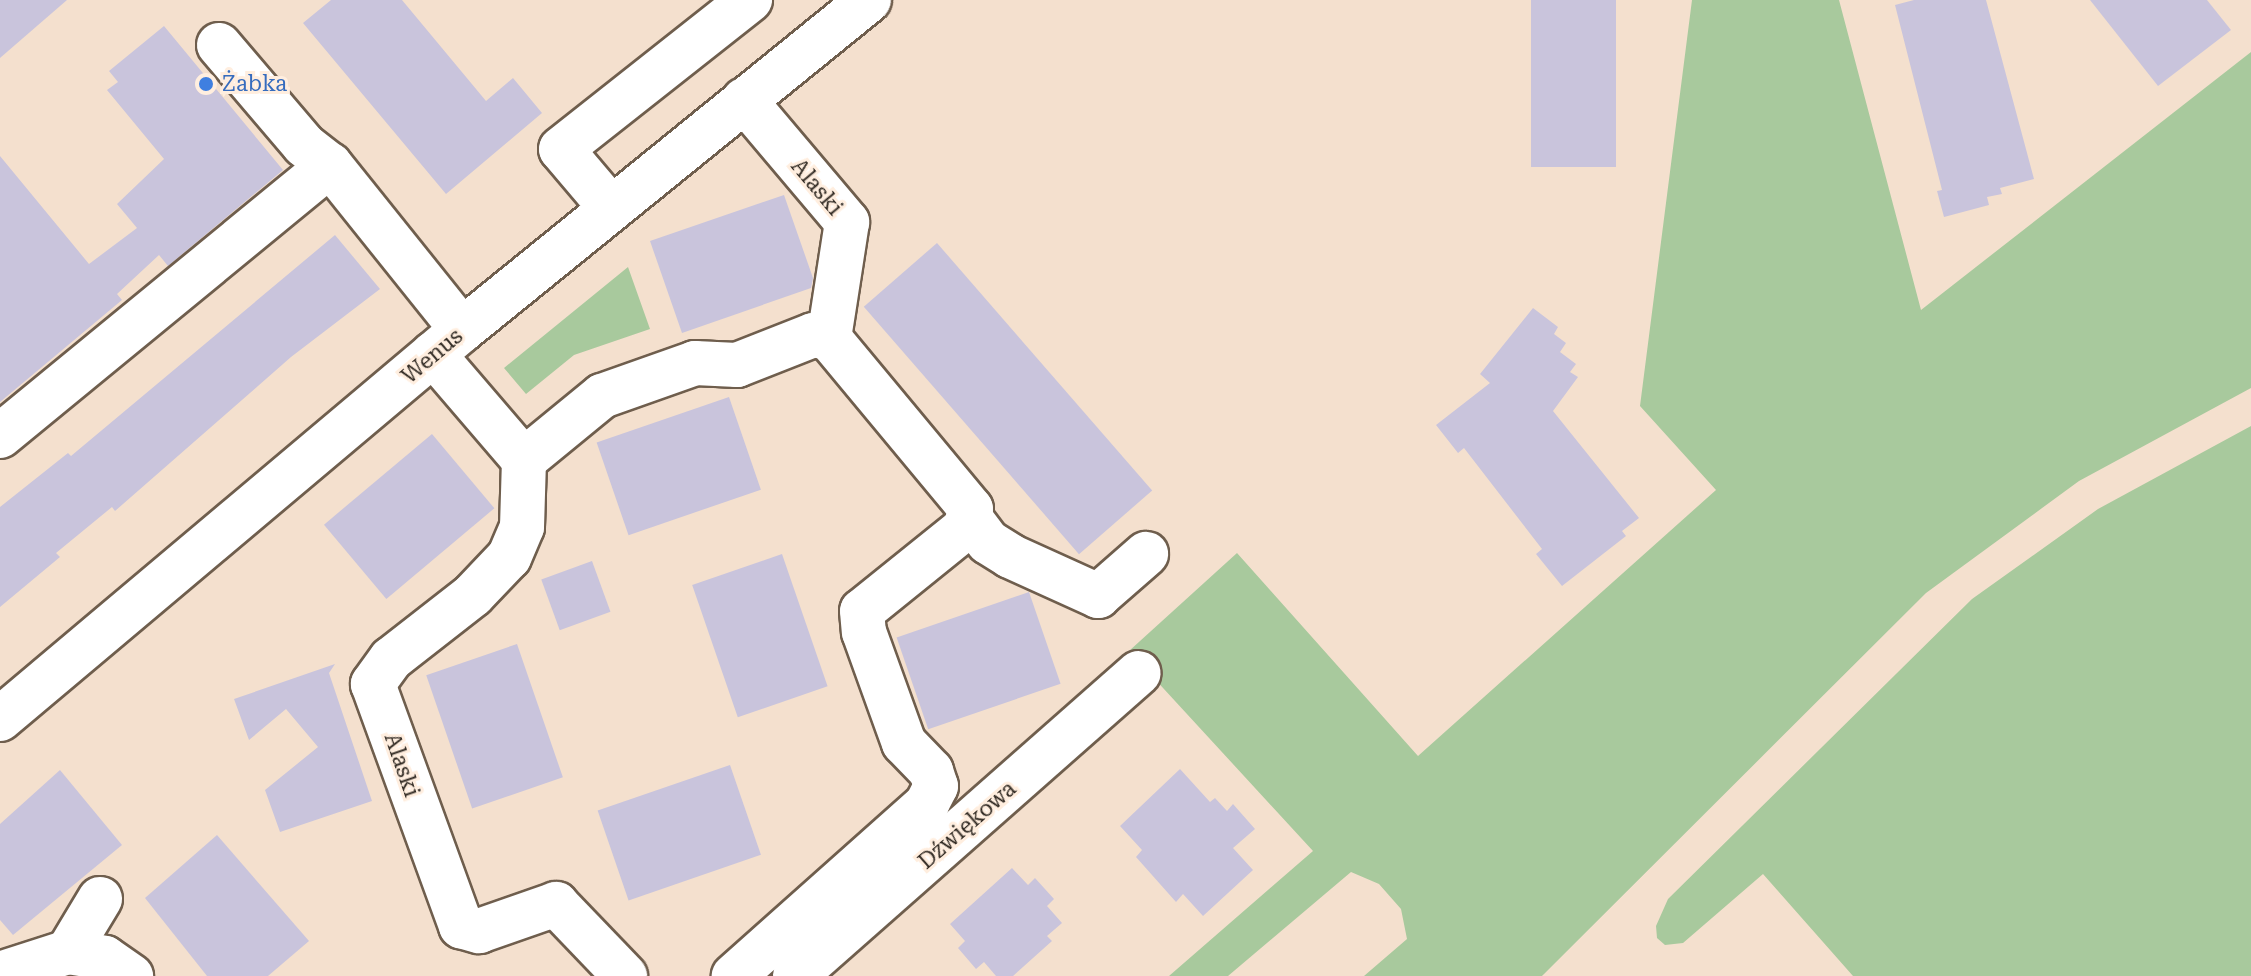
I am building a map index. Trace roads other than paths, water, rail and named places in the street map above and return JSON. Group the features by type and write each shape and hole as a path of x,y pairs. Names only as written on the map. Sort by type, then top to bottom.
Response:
{"street":[{"path":"611,208 561,149 750,0"},
{"name":"Wenus","path":"0,719 448,342 744,100 834,48 869,0"},
{"path":"219,45 304,145 330,165 524,460 602,396 695,363 737,365 813,335 829,338 965,499 970,518 988,542 1010,556 1098,596 1146,554"},
{"name":"Alaski","path":"744,100 847,222 829,338"},
{"path":"0,436 330,165"},
{"name":"Alaski","path":"524,460 522,527 509,557 473,595 391,659 373,684 461,926 479,931 556,904 625,976"},
{"path":"734,976 927,804 936,786 931,771 904,743 864,632 862,611 965,528 970,518"},
{"name":"Dźwiękowa","path":"795,976 1139,673"},
{"path":"68,952 100,899"},
{"path":"0,974 68,952 105,958 131,976"}],"place":[{"name":"Żabka","path":"206,84"}]}
